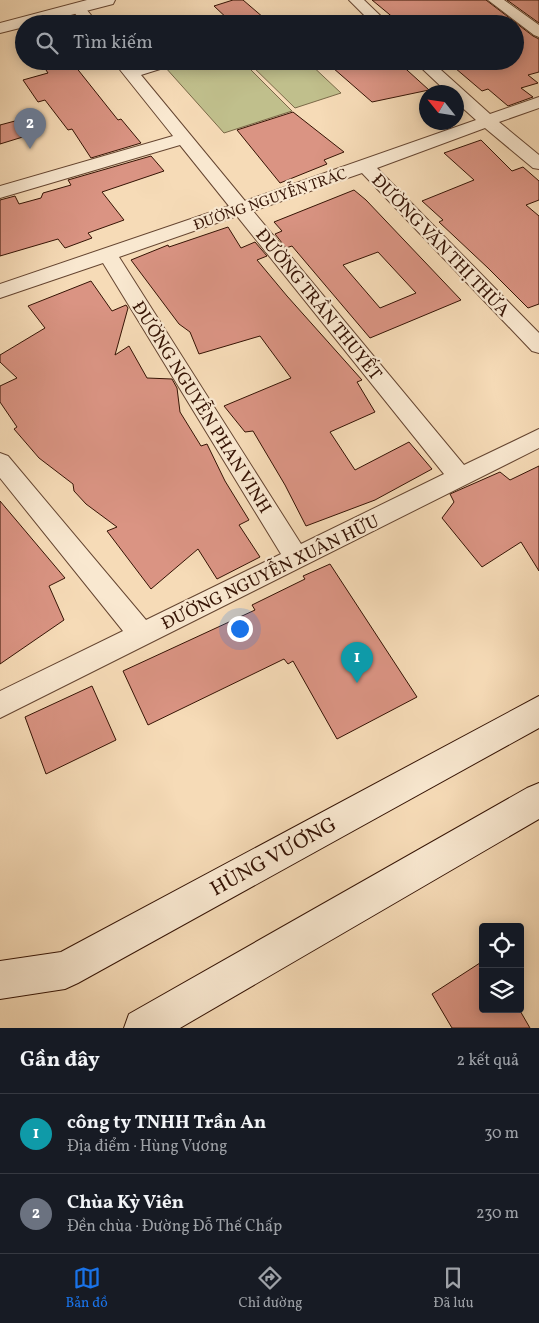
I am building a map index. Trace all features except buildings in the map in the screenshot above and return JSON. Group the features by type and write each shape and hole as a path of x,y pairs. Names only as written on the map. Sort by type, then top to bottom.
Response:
{"main road":[{"path":"51,15 107,0"},
{"path":"0,28 15,24"},
{"name":"HÙNG VƯƠNG","path":"0,980 65,970 539,711"},
{"path":"143,1028 539,800"}],"street":[{"path":"356,0 372,15"},
{"path":"495,0 518,15"},
{"path":"78,8 84,15"},
{"path":"524,19 536,27"},
{"name":"ĐƯỜNG TRẦN THUYẾT","path":"128,70 460,477"},
{"path":"432,70 448,85"},
{"path":"464,100 539,164"},
{"name":"ĐƯỜNG NGUYỄN TRÁC","path":"0,291 365,166 539,102"},
{"path":"0,192 184,138"},
{"name":"ĐƯỜNG VĂN THỊ THỪA","path":"365,166 539,346"},
{"name":"ĐƯỜNG NGUYỄN PHAN VINH","path":"108,255 297,559"},
{"name":"ĐƯỜNG NGUYỄN XUÂN HỮU","path":"0,705 539,438"},
{"path":"0,462 142,635"}],"shaded area":[{"path":"168,70 251,70 292,111 224,133"},
{"path":"256,70 317,70 341,93 295,108"}],"place":[{"name":"Chùa Kỳ Viên","path":"30,149"},
{"name":"công ty TNHH Trần An","path":"357,683"}]}
